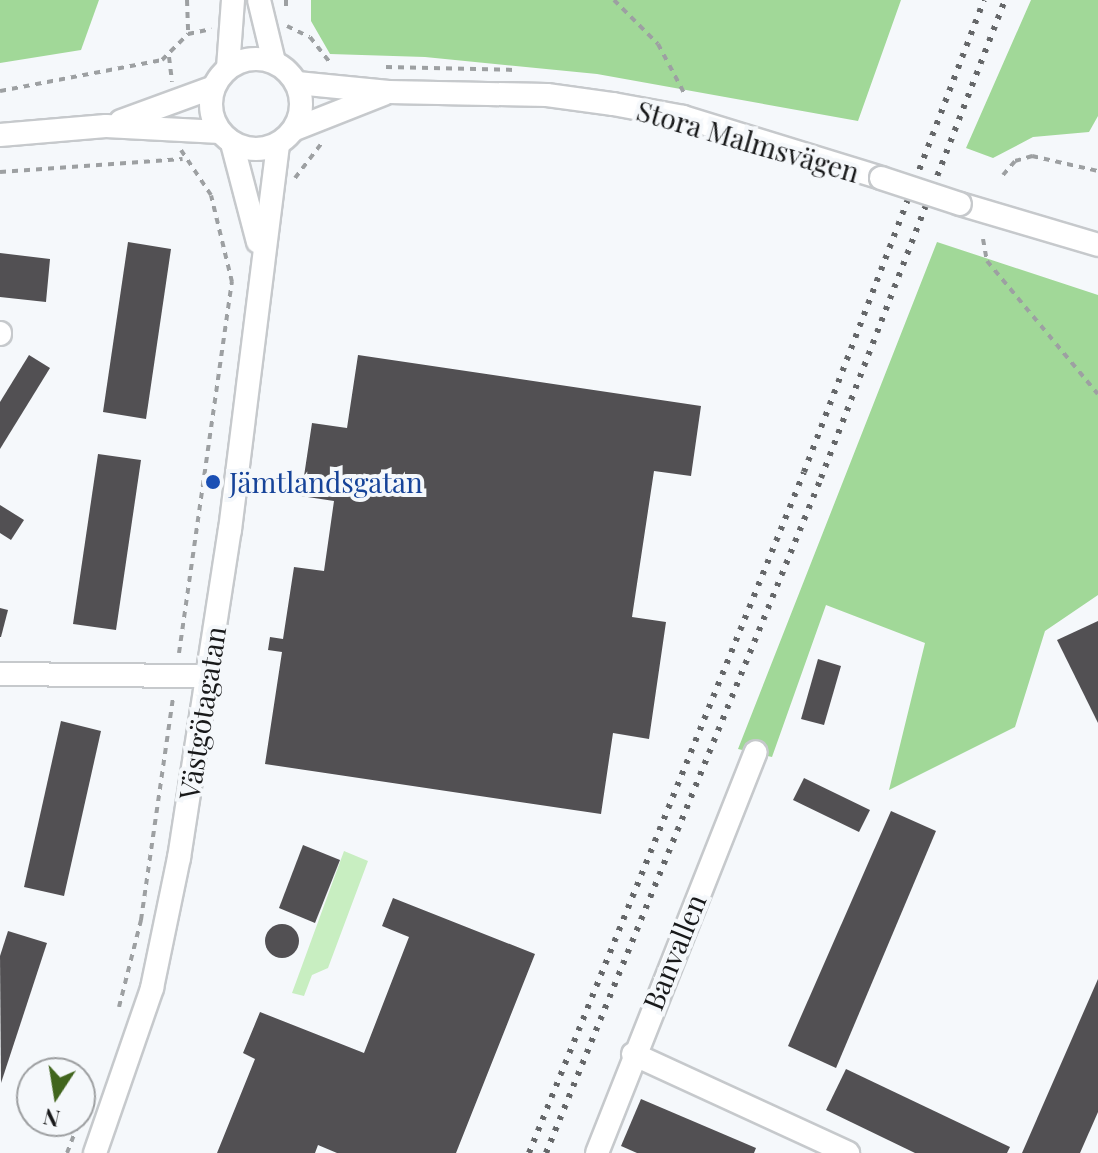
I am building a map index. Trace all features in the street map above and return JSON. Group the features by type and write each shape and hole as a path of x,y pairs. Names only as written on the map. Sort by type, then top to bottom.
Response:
{"street":[{"path":"226,138 211,112 214,87 228,68 233,0"},
{"path":"259,0 274,62"},
{"path":"0,135 106,126 226,138 258,150 278,145 295,129 302,101 297,83 274,62 255,59 228,68"},
{"name":"Stora Malmsvägen","path":"297,83 389,92 547,95 683,117 1098,245"},
{"path":"106,126 214,87"},
{"name":"Stora Malmsvägen","path":"295,129 389,92"},
{"name":"Västgötagatan","path":"226,138 262,262"},
{"name":"Västgötagatan","path":"95,1153 152,988 208,676 278,145"},
{"path":"0,674 208,676"},
{"name":"Banvallen","path":"597,1153 633,1054 756,752"},
{"path":"633,1054 848,1153"}],"path":[{"path":"0,91 162,60 188,34 187,0"},
{"path":"614,0 658,44 684,93"},
{"path":"287,25 320,46 332,68"},
{"path":"296,178 327,139"},
{"path":"1003,175 1015,161 1032,156 1098,171"},
{"path":"0,172 183,159 211,195 232,282 141,920 115,1019"},
{"path":"983,239 987,261 1098,394"}],"green space":[{"path":"0,0 99,0 81,50 0,63"},
{"path":"311,0 901,0 858,121 597,74 425,57 330,54 311,21"},
{"path":"1031,0 1098,0 1098,116 1089,132 1033,137 993,158 966,148"},
{"path":"937,242 1098,295 1098,595 1045,631 1015,727 889,790 925,643 826,605 772,757 738,749"},
{"path":"344,851 368,861 328,968 312,975 304,996 292,993"}],"building":[{"path":"128,242 171,249 146,419 103,412"},
{"path":"0,253 50,259 46,302 0,297"},
{"path":"29,355 50,368 0,449 0,402"},
{"path":"358,355 701,406 691,476 654,471 632,617 666,622 649,739 613,733 601,814 265,764 282,652 268,650 270,637 283,639 294,567 324,571 334,501 301,496 312,423 347,428"},
{"path":"98,454 141,460 116,630 73,624"},
{"path":"0,505 24,520 11,540 0,533"},
{"path":"0,608 8,610 1,637 0,637"},
{"path":"1098,621 1098,723 1057,640"},
{"path":"818,659 841,666 824,725 801,719"},
{"path":"61,721 101,731 64,896 24,887"},
{"path":"804,778 870,810 859,832 793,800"},
{"path":"891,811 936,831 836,1068 788,1046"},
{"path":"303,845 340,860 315,923 279,908"},
{"path":"393,898 535,954 456,1153 337,1153 318,1145 315,1153 217,1153 255,1059 243,1053 260,1012 364,1053 409,937 382,926"},
{"path":"282,924 294,929 299,941 294,953 282,958 270,953 265,941 270,929"},
{"path":"8,931 47,943 1,1083 0,956"},
{"path":"1098,979 1098,1112 1080,1153 1022,1153"},
{"path":"846,1069 1010,1147 1007,1153 915,1153 826,1110"},
{"path":"641,1099 756,1148 754,1153 637,1153 621,1146"}],"railway":[{"path":"529,1153 804,472 984,0"},
{"path":"546,1153 821,478 1005,0"}],"place":[{"name":"Jämtlandsgatan","path":"213,482"}]}
